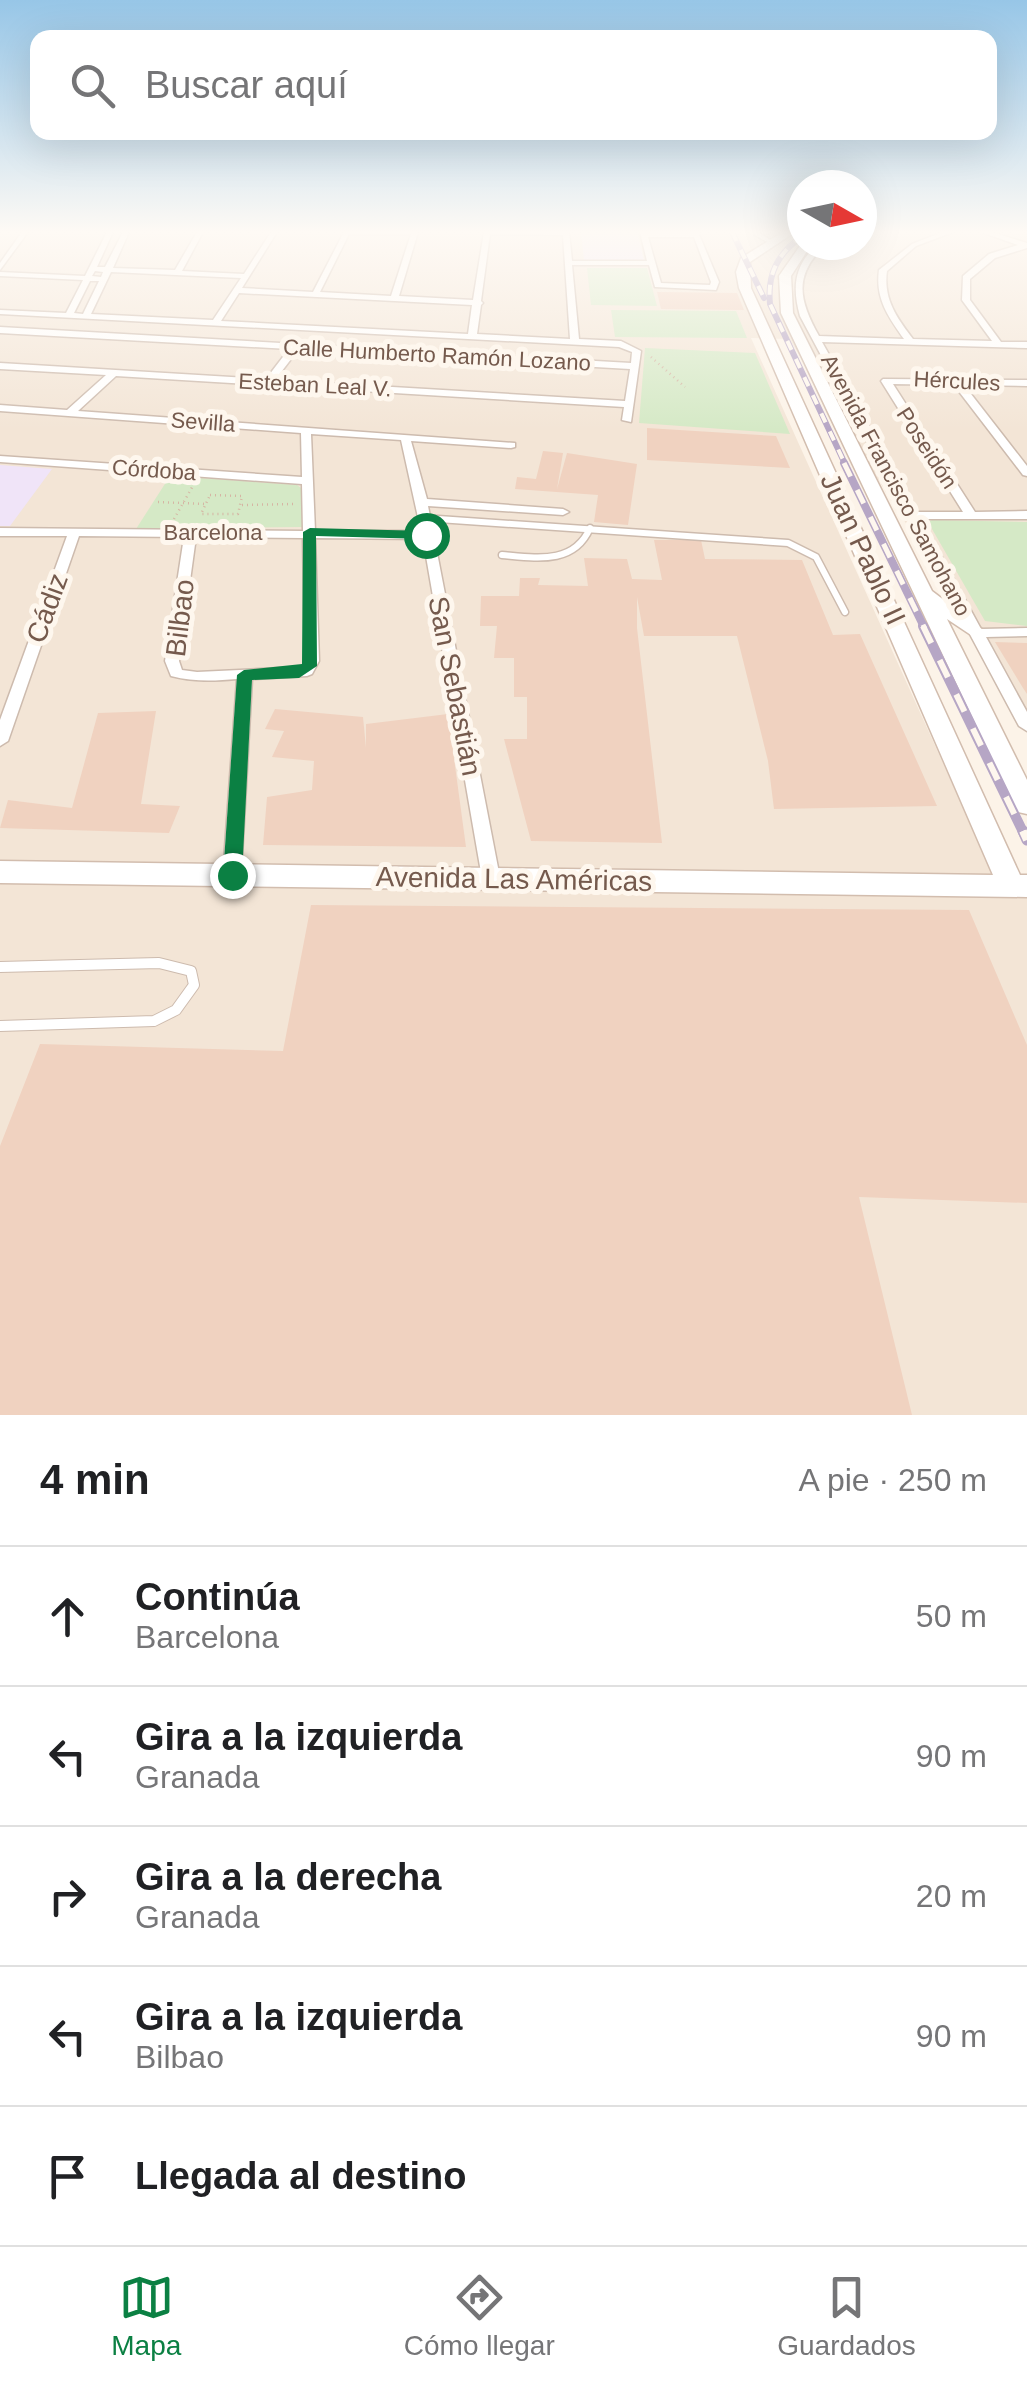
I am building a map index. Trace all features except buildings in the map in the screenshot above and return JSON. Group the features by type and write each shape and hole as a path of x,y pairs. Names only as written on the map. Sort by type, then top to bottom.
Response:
{"main road":[{"name":"Juan Pablo II","path":"750,298 1019,886"},
{"name":"Juan Pablo II","path":"784,298 786,312 1027,805"},
{"path":"920,587 976,633"},
{"name":"Avenida Las Américas","path":"0,872 1019,886"}],"street":[{"path":"69,316 77,298"},
{"path":"86,316 94,298"},
{"path":"215,324 231,298"},
{"path":"395,298 479,303"},
{"path":"472,336 480,298"},
{"path":"572,298 575,341"},
{"name":"Avenida Francisco Samohano","path":"800,298 804,316 1027,726"},
{"path":"882,298 911,342"},
{"path":"966,298 999,345"},
{"path":"0,312 575,341 636,350 627,420"},
{"path":"249,344 264,327"},
{"name":"Calle Humberto Ramón Lozano","path":"0,330 634,366"},
{"path":"818,338 1027,346"},
{"path":"269,382 296,347"},
{"name":"Esteban Leal V.","path":"0,366 630,404"},
{"path":"72,412 114,373"},
{"name":"Hércules","path":"886,381 1027,382"},
{"name":"Poseidón","path":"886,381 970,514"},
{"path":"956,381 1027,473"},
{"name":"Sevilla","path":"0,408 511,445"},
{"path":"232,875 244,675 299,673 310,666 310,532 302,484 306,429"},
{"name":"San Sebastián","path":"405,436 423,510 491,878"},
{"name":"Córdoba","path":"0,458 302,484"},
{"path":"423,510 563,512"},
{"path":"912,516 1027,516"},
{"name":"Barcelona","path":"0,532 426,535"},
{"name":"Cádiz","path":"0,741 74,532"},
{"name":"Bilbao","path":"191,532 172,668 185,676 244,675"},
{"path":"976,633 1027,632"}],"lane":[{"path":"423,510 788,543 816,557 846,612"},
{"path":"502,555 550,557 574,552 586,544 590,528"},
{"path":"0,967 169,964 191,971 194,985 185,1001 167,1016 136,1022 0,1026"}],"path":[{"path":"636,350 652,357 684,387"},
{"path":"168,529 197,480 186,479"},
{"path":"295,518 294,504 302,484"},
{"path":"150,516 166,490"},
{"path":"210,495 242,496 242,506 238,514 201,514 210,495"},
{"path":"158,502 206,504"},
{"path":"242,506 294,504"}],"shaded area":[{"path":"0,298 1027,298 1027,714 789,339 751,338 998,885 1027,886 1027,1415 0,1415"},
{"path":"0,465 52,469 10,526 0,526"}],"green space":[{"path":"590,298 655,298 657,306 591,305"},
{"path":"611,310 736,311 747,338 615,337"},
{"path":"645,348 755,353 790,434 639,423"},
{"path":"170,476 297,485 301,488 302,527 136,529"},
{"path":"928,522 1027,522 1027,626 985,621"}],"railway":[{"path":"770,298 846,466"},
{"path":"844,463 925,629"},
{"path":"923,626 1024,834"},
{"path":"1023,831 1027,840"}],"route":[{"path":"232,875 244,675 299,673 310,666 310,532 426,535"}]}
